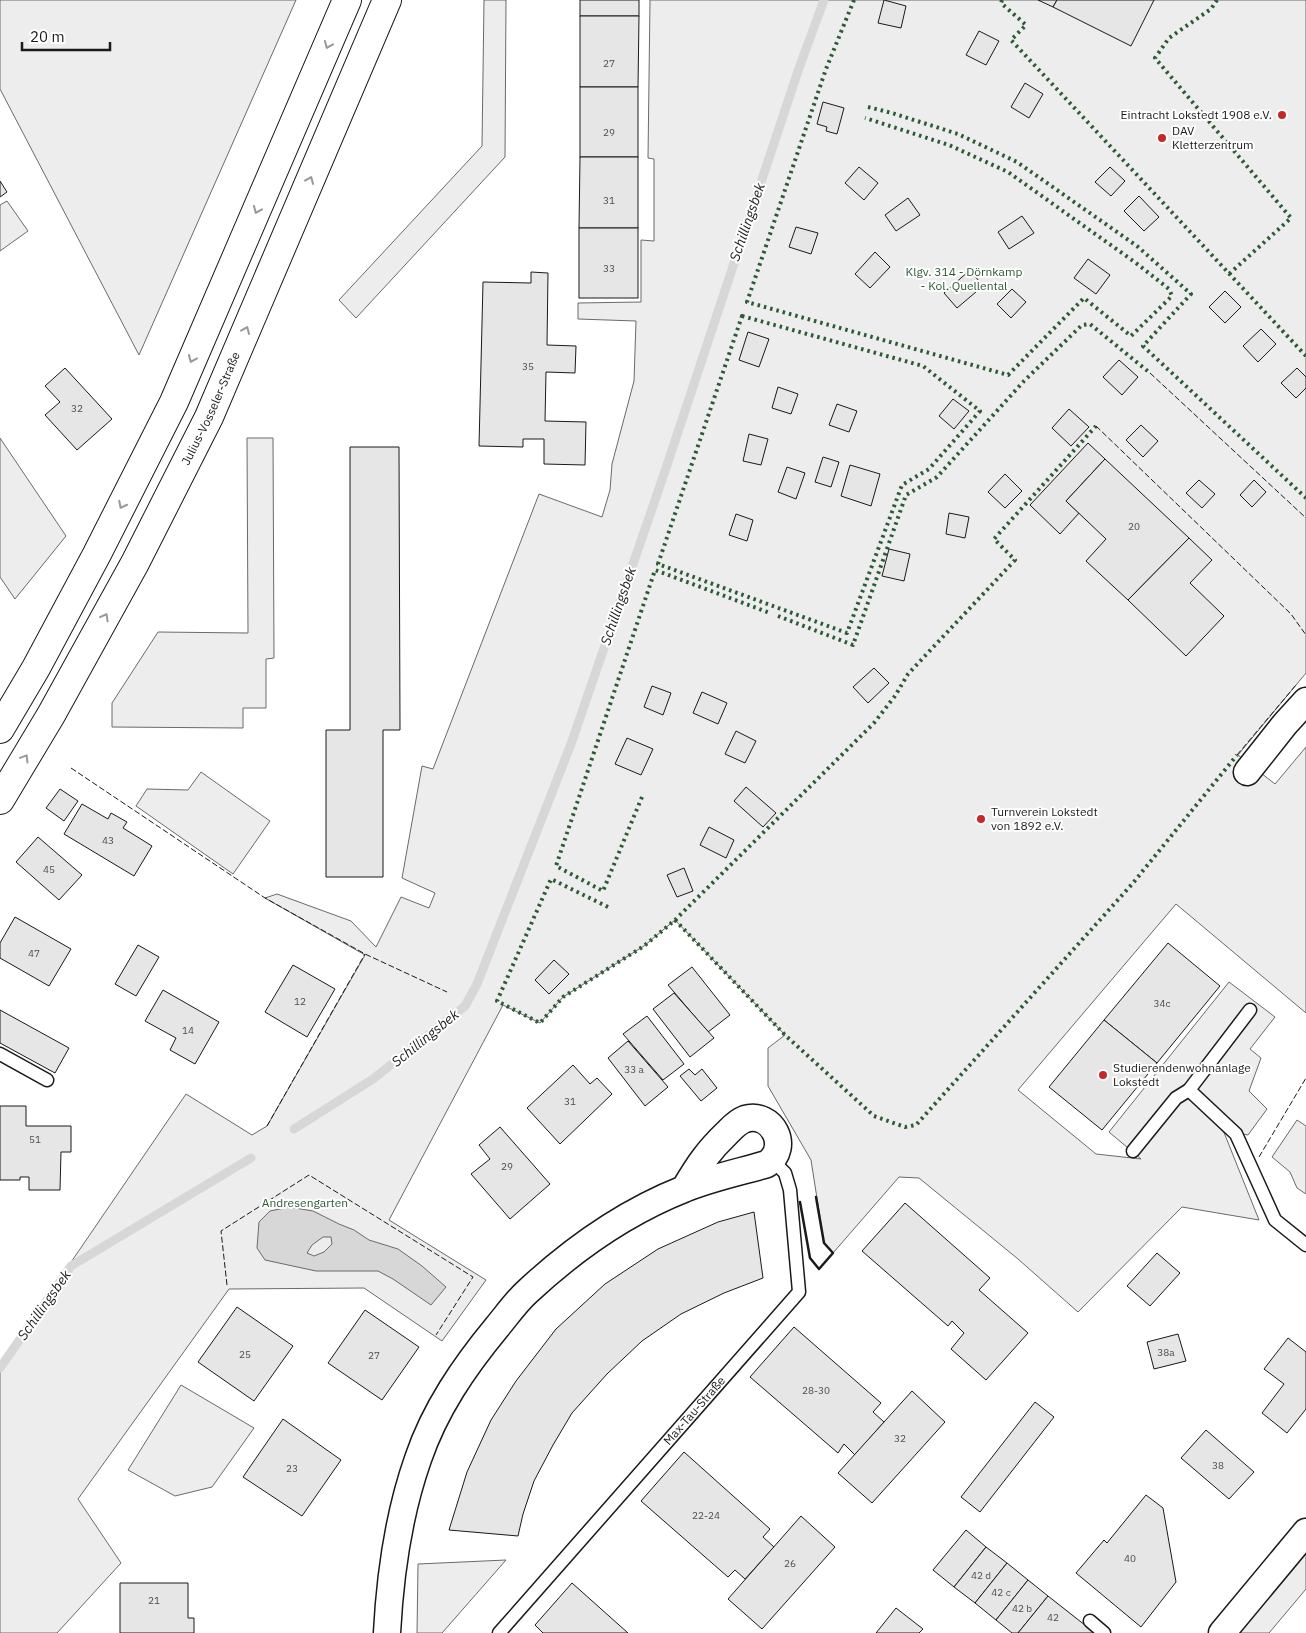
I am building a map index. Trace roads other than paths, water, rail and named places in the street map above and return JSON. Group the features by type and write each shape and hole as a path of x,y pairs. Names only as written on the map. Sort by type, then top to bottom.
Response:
{"main road":[{"path":"0,729 36,668 97,554 174,402 348,0"},
{"name":"Julius-Vosseler-Straße","path":"0,800 51,715 135,564 209,417 387,0"}],"street":[{"path":"1247,772 1306,702"},
{"path":"387,1633 390,1591 396,1550 413,1475 436,1415 452,1386 472,1358 525,1293 575,1252 616,1224 652,1203 685,1188 767,1164 772,1160 778,1145 776,1132 770,1124 760,1119 744,1120 737,1124 709,1150 685,1188"},
{"path":"1222,1633 1306,1532"}],"lane":[{"path":"1133,1151 1176,1098 1189,1090 1250,1010"},
{"path":"0,1054 47,1080"},
{"path":"1189,1090 1236,1134 1275,1220 1306,1245"},
{"name":"Max-Tau-Straße","path":"499,1633 799,1292 790,1190 784,1173 772,1160"},
{"path":"1090,1621 1104,1633"}],"waterway":[{"name":"Schillingsbek","path":"294,1129 373,1079 465,1006 477,984 571,744 664,474 798,71 824,0"},
{"name":"Schillingsbek","path":"0,1368 71,1266 251,1158"}],"place":[{"name":"Eintracht Lokstedt 1908 e.V.","path":"1282,115"},
{"name":"DAV Kletterzentrum","path":"1162,138"},
{"name":"Turnverein Lokstedt von 1892 e.V.","path":"981,819"},
{"name":"Studierendenwohnanlage Lokstedt","path":"1103,1075"}],"park label":[{"name":"Klgv. 314 - Dörnkamp - Kol. Quellental","path":"964,279"},
{"name":"Andresengarten","path":"305,1203"}]}
